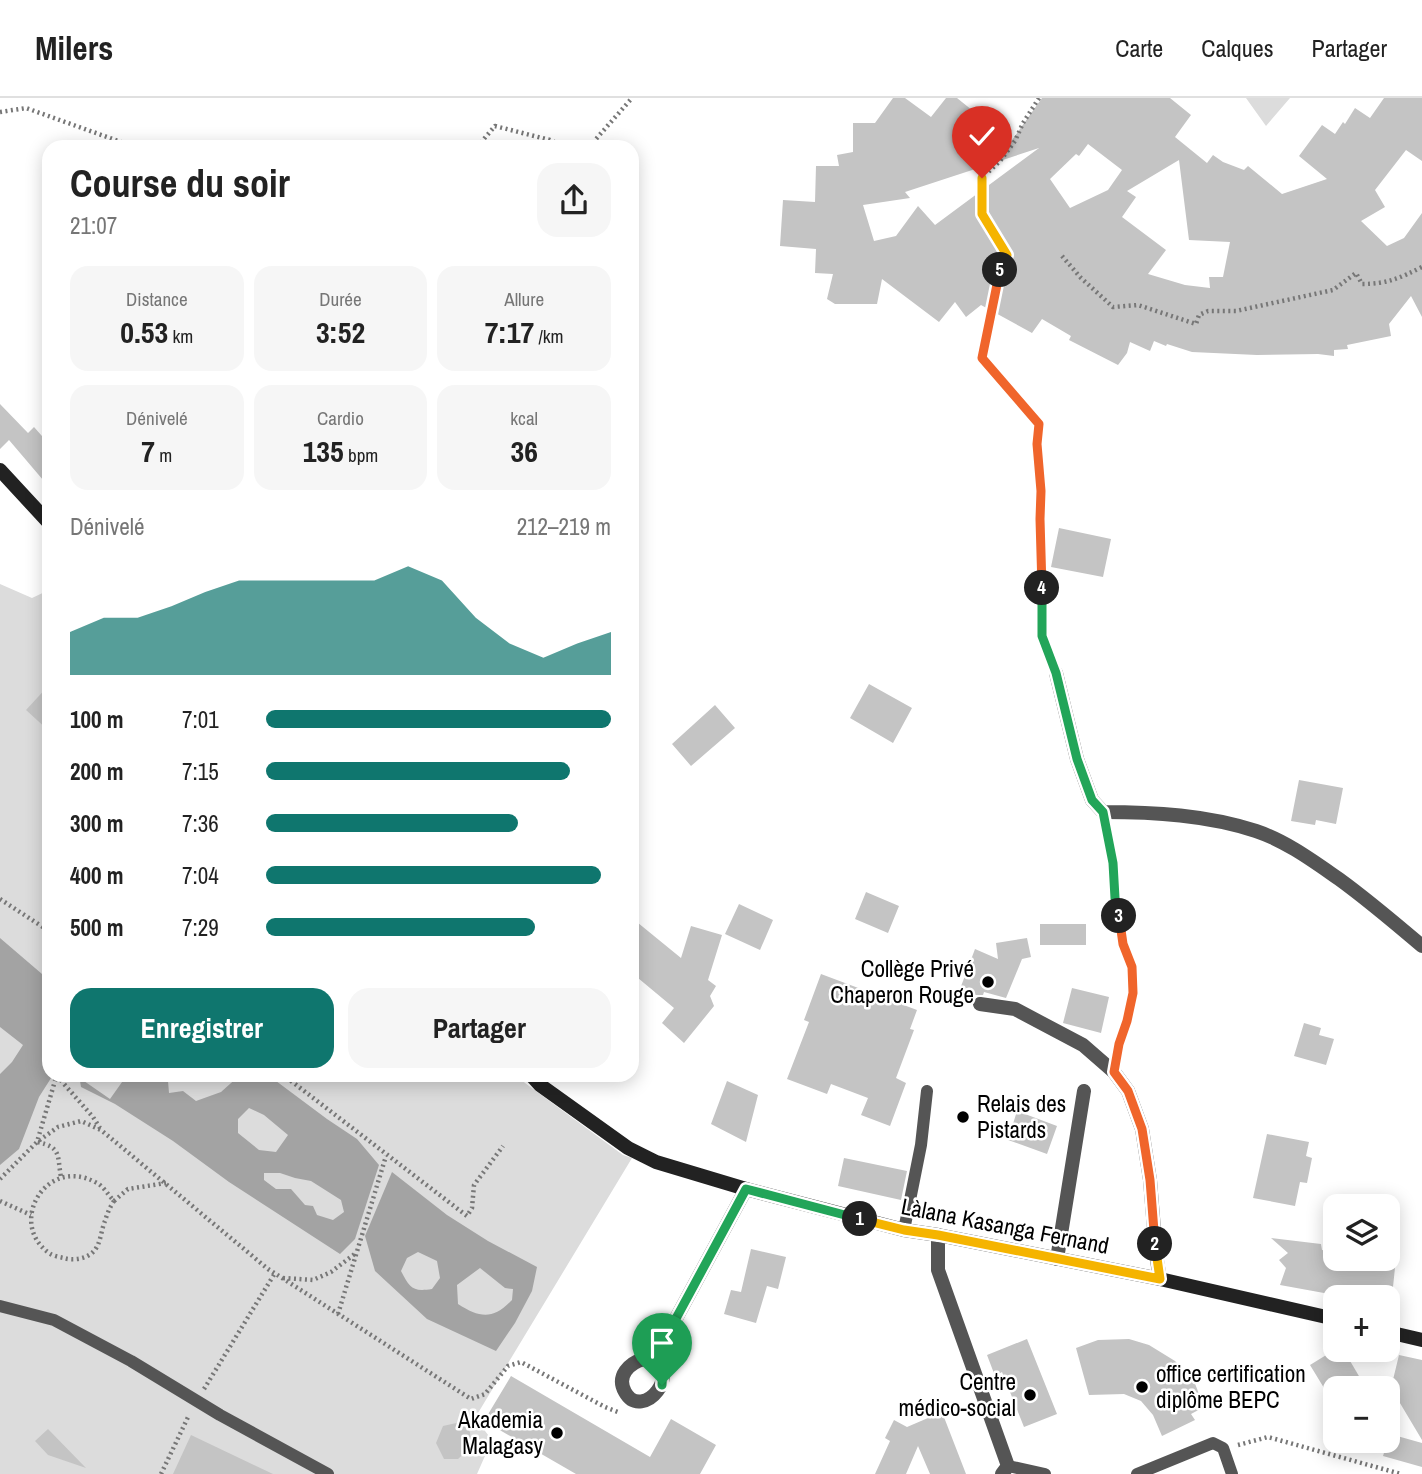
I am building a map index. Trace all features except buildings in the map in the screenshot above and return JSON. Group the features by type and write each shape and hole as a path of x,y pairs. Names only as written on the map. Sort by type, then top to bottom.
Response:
{"street":[{"path":"0,470 42,515"},
{"path":"1056,673 1077,759 1092,800 1103,812 1142,812 1207,820 1257,832 1305,855 1376,907 1422,946"},
{"path":"980,1004 1014,1009 1083,1045 1114,1072 1128,1091 1142,1129 1160,1279"},
{"name":"Làlana Kasanga Fernand","path":"537,1082 628,1148 656,1162 746,1189 904,1230 1160,1279 1323,1317"},
{"path":"1057,1259 1084,1091"},
{"path":"653,1361 746,1189"},
{"path":"938,1235 937,1270 1007,1471"},
{"path":"1400,1335 1422,1340"},
{"path":"638,1361 653,1361 660,1370 662,1385 652,1398 643,1401 633,1399 626,1394 623,1387 624,1373 630,1365 638,1361"}],"lane":[{"path":"904,1230 921,1145 927,1091"},
{"path":"0,1306 54,1320 328,1474"},
{"path":"1137,1474 1213,1443 1223,1448 1232,1474"},
{"path":"1007,1471 1045,1474"}],"path":[{"path":"595,140 632,98"},
{"path":"1039,98 1023,122 1015,141 1000,161 982,178 982,214 1007,255 1002,264 982,358 1039,424 1037,444 1041,491 1042,636 1056,673"},
{"path":"0,112 26,108 115,140"},
{"path":"483,140 495,126 550,140"},
{"path":"1062,256 1081,278 1113,307 1138,305 1196,324 1199,315 1208,311 1236,311 1333,290 1356,273 1362,284 1380,284 1400,279 1422,267"},
{"path":"1103,812 1113,863 1115,898 1123,944 1132,967 1133,993 1114,1072"},
{"path":"0,899 42,926"},
{"path":"37,1142 55,1082"},
{"path":"63,1082 101,1129 268,1269 471,1399 485,1394 508,1366 521,1362 618,1412 628,1407 633,1399"},
{"path":"292,1082 467,1216 472,1208 474,1185 503,1146"},
{"path":"0,1179 37,1142 58,1127 81,1121 101,1129"},
{"path":"37,1142 50,1145 57,1152 61,1177"},
{"path":"338,1314 386,1156"},
{"path":"114,1201 98,1183 85,1178 70,1175 55,1179 40,1192 33,1207 31,1223 38,1241 50,1254 70,1261 86,1256 94,1251 114,1201 128,1189 166,1183"},
{"path":"0,1201 32,1216"},
{"path":"282,1278 313,1280 331,1272 356,1253"},
{"path":"161,1474 196,1401 275,1273"},
{"path":"1223,1448 1268,1437 1401,1474"}],"shaded area":[{"path":"1246,98 1290,98 1266,126"},
{"path":"0,584 32,598 42,593 42,1082 524,1082 623,1155 632,1158 475,1418 492,1440 477,1474 0,1474"},
{"path":"0,938 42,974 42,1082 49,1082 39,1097 19,1149 0,1165 0,1074 23,1045 0,1027"},
{"path":"80,1082 85,1082 110,1099 122,1082 168,1082 169,1093 183,1091 196,1101 221,1092 232,1082 277,1082 357,1139 379,1165 355,1239 340,1254 115,1104 81,1087","holes":["249,1108 264,1115 288,1135 276,1152 259,1150 238,1133 238,1119","264,1173 280,1173 311,1181 341,1200 344,1212 333,1220 317,1215 313,1206 305,1205 291,1189 276,1189 264,1180"]},
{"path":"392,1172 447,1215 537,1267 532,1291 496,1351 427,1319 375,1271 365,1236","holes":["418,1252 437,1261 440,1278 432,1289 412,1288 401,1271 407,1258","480,1268 505,1288 513,1289 512,1300 492,1314 473,1312 458,1304 457,1285"]}],"place":[{"name":"Collège Privé Chaperon Rouge","path":"988,982"},
{"name":"Relais des Pistards","path":"963,1117"},
{"name":"office certification diplôme BEPC","path":"1142,1387"},
{"name":"Centre médico-social","path":"1030,1395"},
{"name":"Akademia Malagasy","path":"557,1433"}],"route":[{"path":"662,1385 660,1370 653,1361 746,1189 904,1230 1160,1279 1142,1129 1128,1091 1114,1072 1133,993 1132,967 1123,944 1115,898 1113,863 1103,812 1092,800 1077,759 1056,673 1042,636 1041,491 1037,444 1039,424 982,358 1002,264 1007,255 982,214 982,178"}]}
